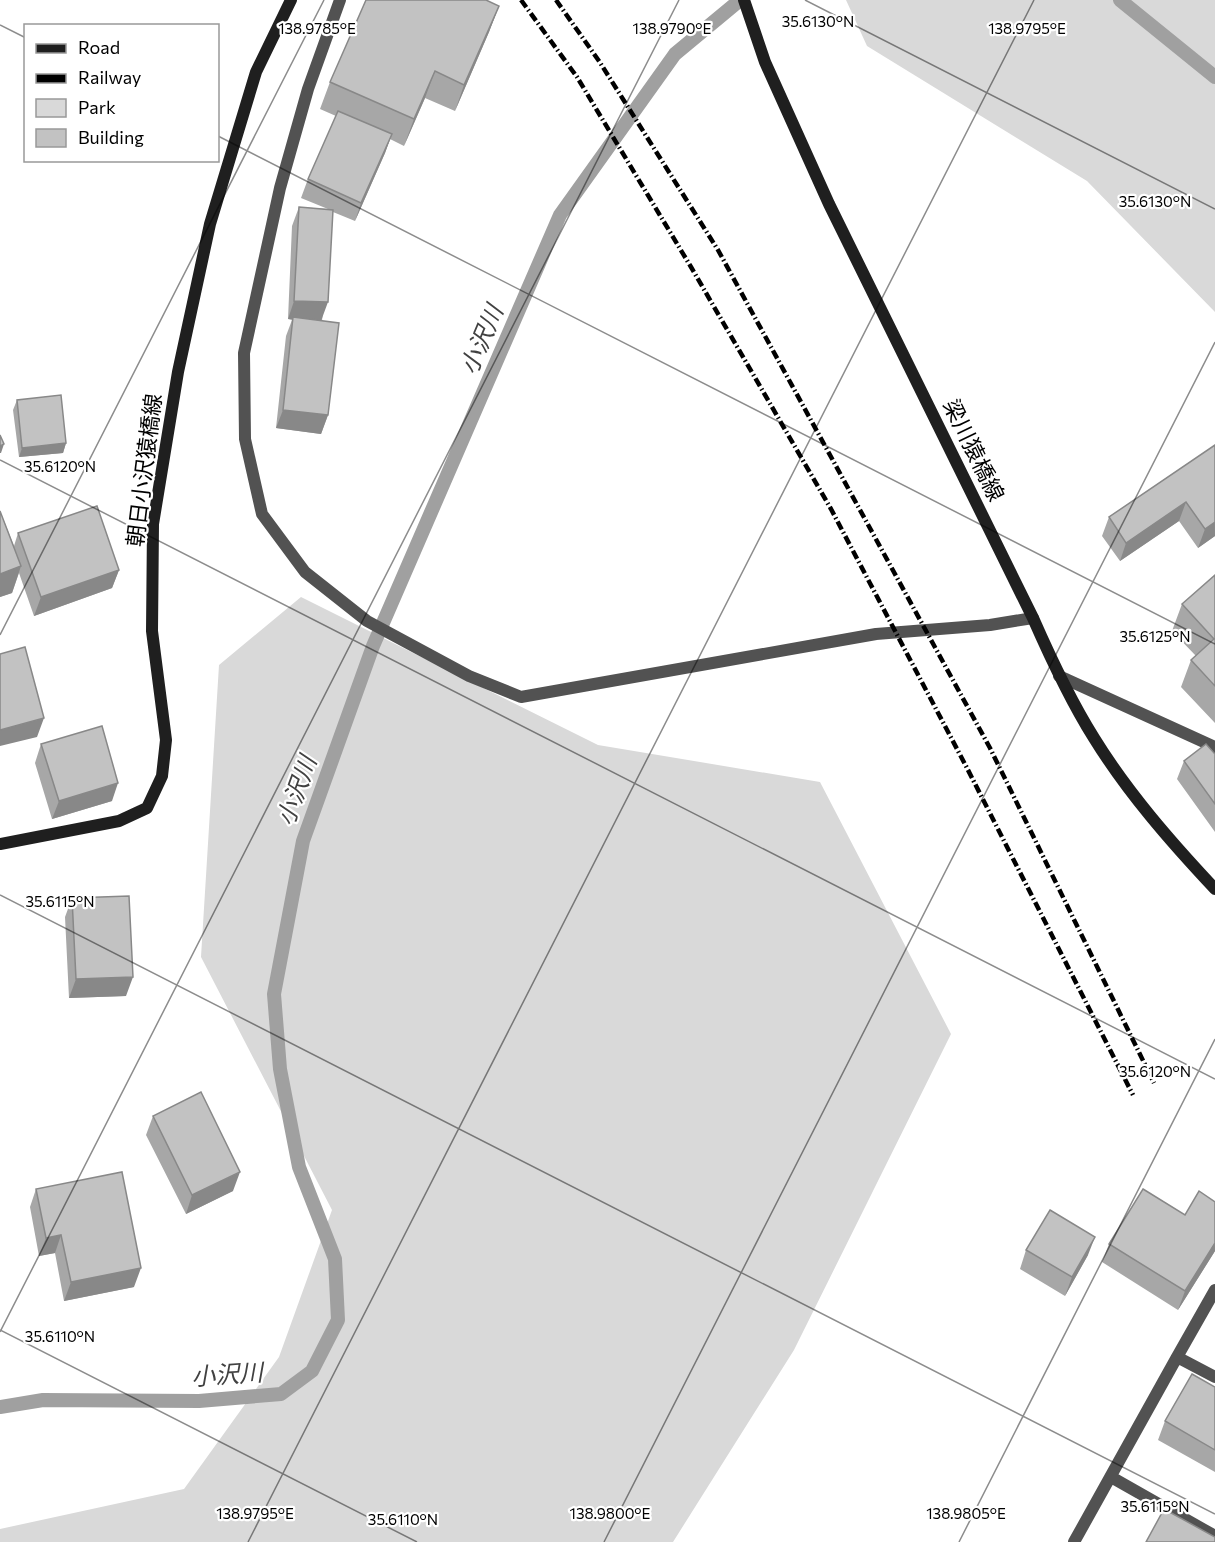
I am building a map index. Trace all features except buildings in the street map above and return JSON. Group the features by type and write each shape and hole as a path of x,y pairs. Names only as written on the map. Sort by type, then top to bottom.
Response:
{"main road":[{"name":"朝日小沢猿橋線","path":"0,844 119,821 147,808 162,776 166,740 152,631 153,524 178,372 210,224 236,137 256,72 291,0"},
{"name":"梁川猿橋線","path":"744,0 765,62 829,204 1033,618 1059,676 1094,738 1138,800 1173,845 1215,889"}],"street":[{"path":"340,0 308,89 280,188 244,353 245,439 262,514 305,572 368,621 469,676 521,697 876,634 990,625 1033,618"},
{"path":"1059,676 1215,747"},
{"path":"1074,1542 1215,1290"},
{"path":"1177,1357 1215,1377"},
{"path":"1111,1477 1215,1536"}],"green space":[{"path":"846,0 1215,0 1215,312 1087,181 867,46"},
{"path":"301,597 598,745 820,782 951,1034 794,1350 673,1542 0,1542 0,1529 184,1489 279,1357 332,1210 201,957 219,665"}],"waterway":[{"name":"小沢川","path":"0,1407 43,1400 199,1401 281,1394 312,1371 338,1320 335,1259 299,1167 280,1069 274,994 303,841 373,646 560,215 675,54 740,0"},
{"name":"小沢川","path":"1120,0 1215,77"}],"railway":[{"path":"521,0 577,77 691,267 831,509 967,768 1133,1095"},
{"path":"556,0 599,61 718,250 990,748 1154,1083"}]}
